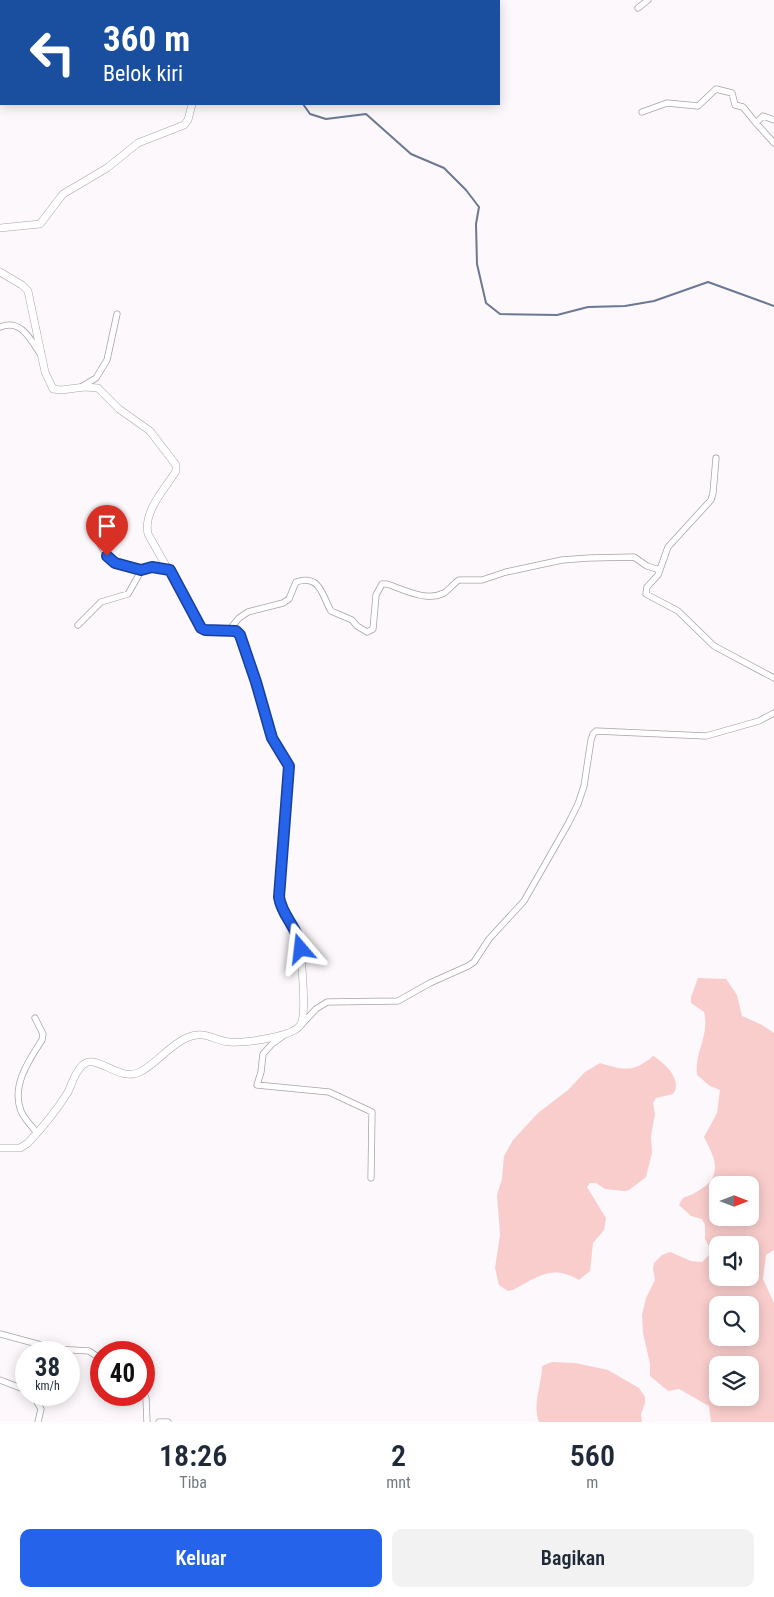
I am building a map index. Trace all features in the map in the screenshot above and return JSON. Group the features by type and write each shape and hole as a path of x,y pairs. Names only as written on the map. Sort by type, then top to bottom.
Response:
{"street":[{"path":"638,8 648,0"},
{"path":"642,112 667,103 698,106 716,89 732,93 735,105 743,107 774,143"},
{"path":"0,228 40,224 63,194 107,168 138,143 184,125 188,120 192,105"},
{"path":"756,124 763,116 774,120"},
{"path":"0,272 22,284 28,291 45,372 53,389 95,387 104,392 119,409 150,431 175,462 176,471 152,509 147,526 148,534 201,628 205,630 236,631 240,635 272,738 289,766 279,897 283,912 296,929 300,945 303,1013 300,1026"},
{"path":"80,387 96,378 107,360 117,314"},
{"path":"0,327 12,325 21,328 42,357"},
{"path":"716,458 714,493 668,547 660,570 647,586 646,594 678,611 714,646 774,678"},
{"path":"95,534 107,556 115,563 141,570 152,567 170,570"},
{"path":"229,630 239,618 248,612 283,603 288,599 296,582 300,581 316,584 321,587 331,611 352,620 357,626 367,632 373,629 376,595 382,584 423,596 436,596 450,589 459,580 482,580 562,560 589,558 634,557 647,566 660,570"},
{"path":"78,625 101,602 128,594 141,570"},
{"path":"0,1148 20,1148 37,1134 68,1092 78,1070 84,1064 93,1062 120,1073 135,1073 143,1070 176,1045 193,1035 200,1034 231,1042 286,1034 296,1030 316,1009 327,1002 398,1001 474,962 488,939 524,900 572,817 584,786 592,734 596,731 706,736 758,721 774,713"},
{"path":"35,1018 43,1034 42,1040 21,1078 17,1093 21,1111 37,1134"},
{"path":"286,1034 272,1044 263,1054 257,1085 329,1092 372,1112 372,1178"},
{"path":"0,1334 56,1349 90,1352"},
{"path":"0,1380 15,1386"},
{"path":"38,1406 40,1409 38,1422"},
{"path":"146,1406 147,1422"},
{"path":"159,1422 168,1422"}],"shaded area":[{"path":"698,978 726,979 737,995 742,1016 774,1033 774,1250 766,1255 763,1279 774,1303 774,1422 711,1422 709,1406 679,1389 668,1391 650,1376 650,1364 643,1333 642,1315 646,1298 655,1280 654,1263 662,1255 670,1252 691,1261 702,1262 709,1255 709,1286 759,1286 759,1236 709,1236 709,1247 705,1239 705,1225 702,1219 691,1216 679,1205 682,1199 709,1183 709,1226 759,1226 759,1176 714,1176 715,1169 712,1154 704,1137 717,1113 720,1090 710,1086 697,1075 705,1020 704,1012 691,1003 691,997"},
{"path":"653,1056 671,1072 676,1083 676,1089 673,1094 656,1098 653,1103 655,1114 651,1136 652,1153 646,1177 629,1190 624,1191 605,1189 596,1183 590,1183 587,1187 606,1218 604,1230 593,1243 590,1271 579,1280 560,1273 545,1274 508,1291 499,1285 495,1268 500,1235 497,1195 502,1179 504,1156 513,1140 538,1113 568,1090 585,1072 600,1063 615,1067 634,1068"},
{"path":"552,1362 575,1363 608,1370 639,1388 645,1397 641,1414 642,1422 539,1422 537,1401 542,1366"}],"waterway":[{"path":"304,105 310,114 326,119 366,114 411,154 444,168 466,190 479,207 476,224 477,264 486,303 500,314 557,315 588,307 625,306 654,301 708,282 774,306"}],"route":[{"path":"107,556 115,563 141,570 152,567 170,570 193,616 202,629 236,631 240,635 272,738 289,766 279,897 283,912 296,929 301,949"}]}
